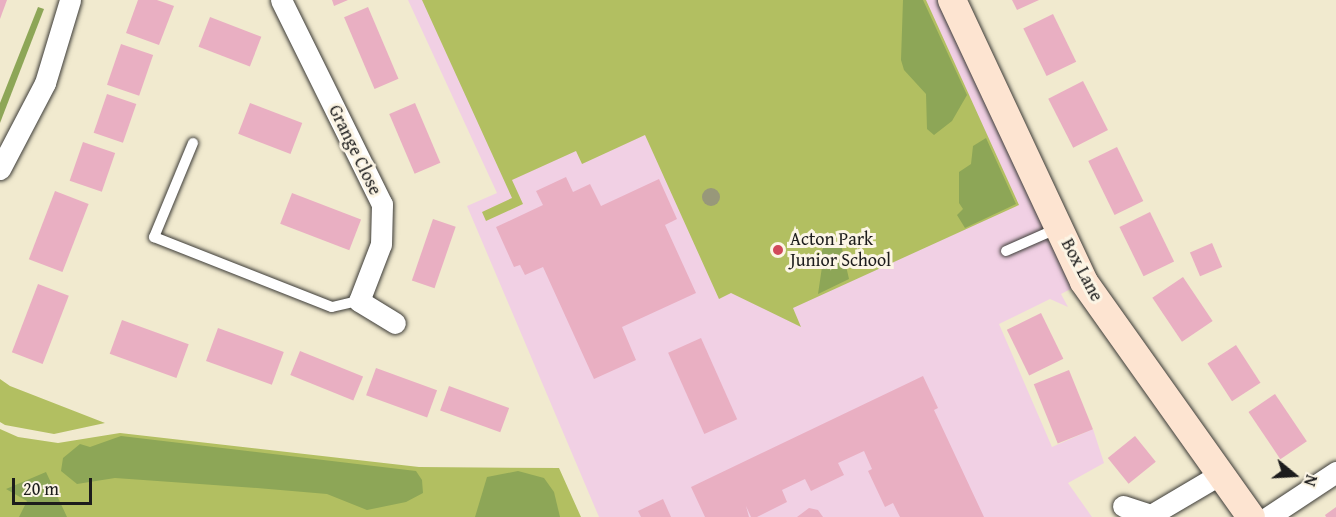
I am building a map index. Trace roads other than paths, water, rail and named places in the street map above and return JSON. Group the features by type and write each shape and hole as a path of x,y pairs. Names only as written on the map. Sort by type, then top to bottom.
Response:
{"street":[{"path":"0,169 45,83 70,0"},
{"name":"Grange Close","path":"280,0 382,204 381,244 359,301"},
{"name":"Box Lane","path":"952,0 1084,282 1251,517"},
{"path":"359,301 395,323"},
{"path":"1268,517 1336,472"},
{"path":"1123,506 1151,515 1220,475"}],"lane":[{"path":"193,143 154,237 332,308 359,301"},
{"path":"1006,251 1059,228"}],"place":[{"name":"Acton Park Junior School","path":"778,250"}]}
